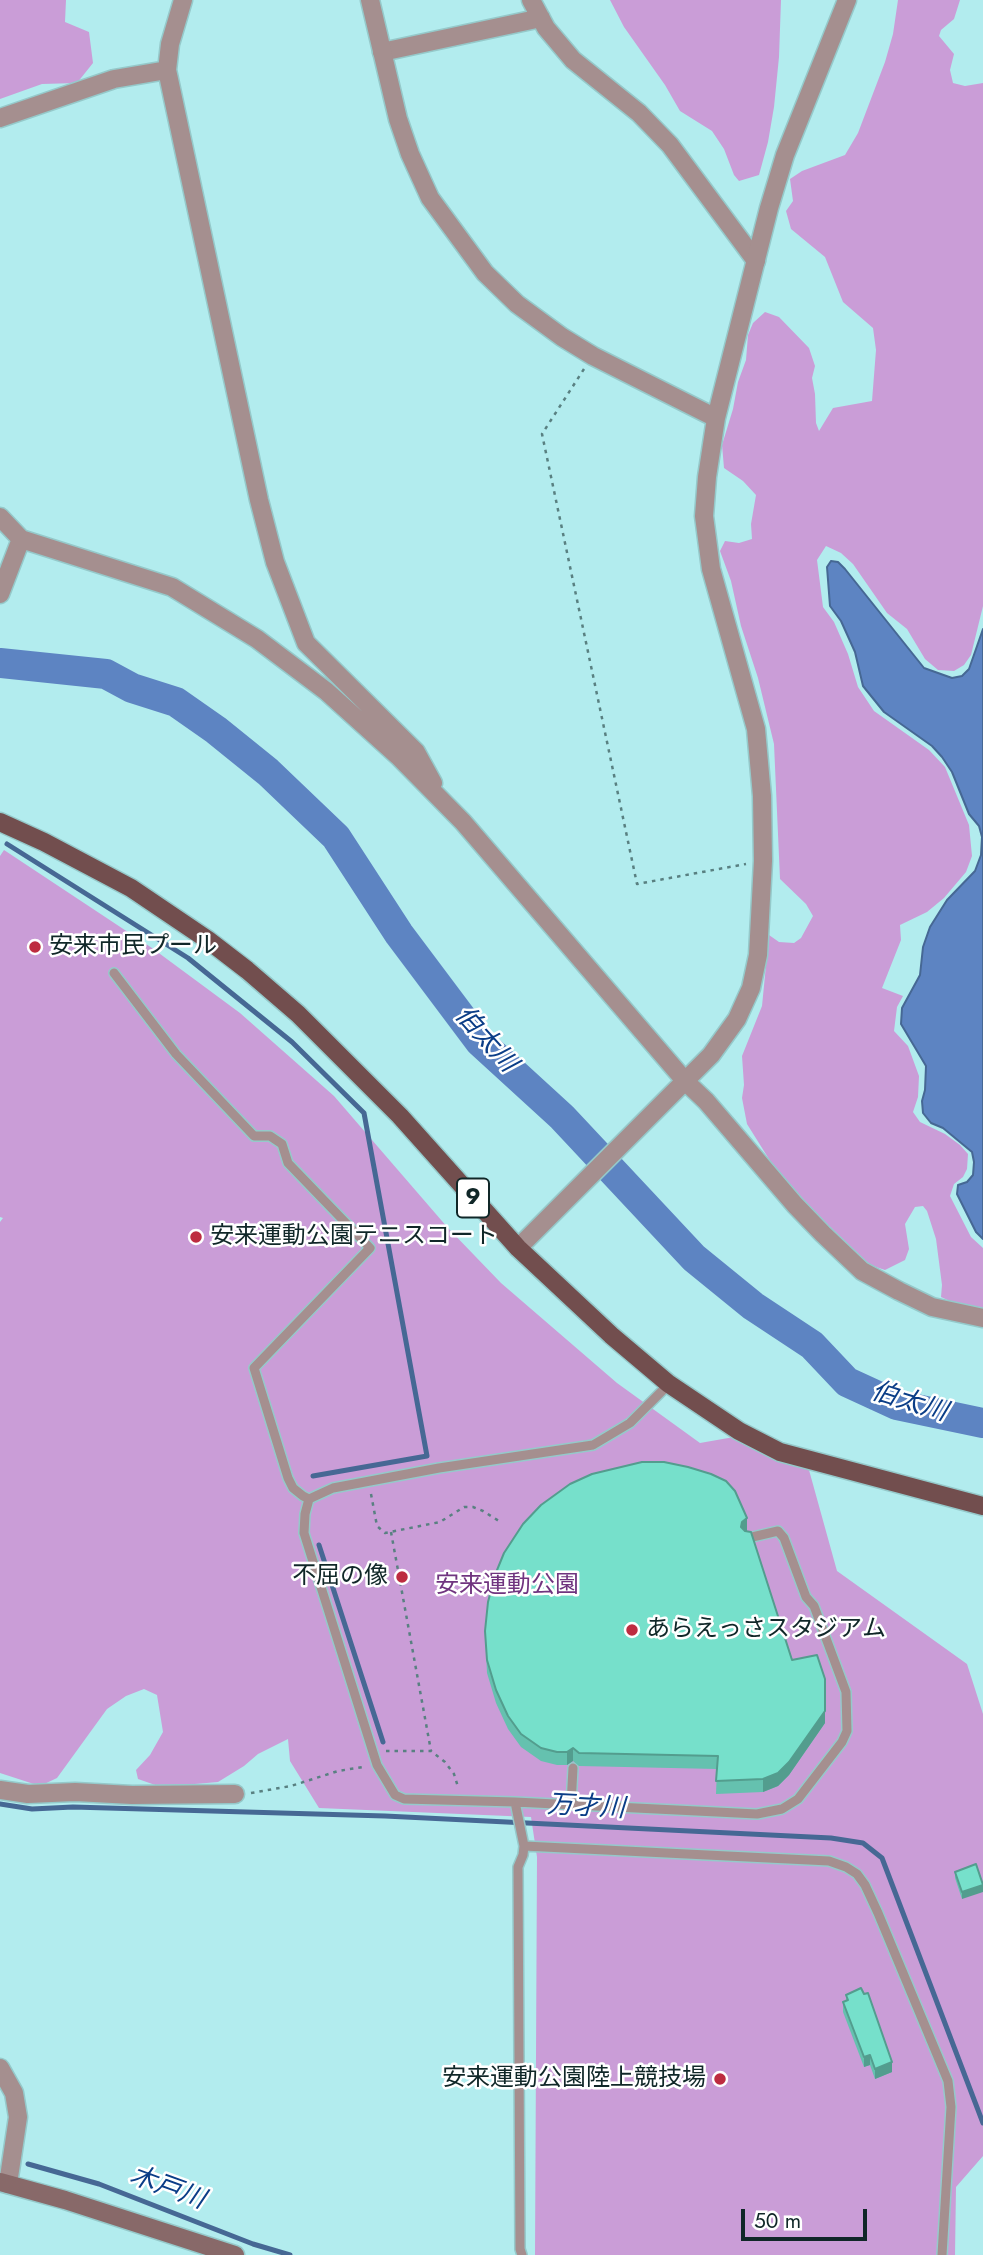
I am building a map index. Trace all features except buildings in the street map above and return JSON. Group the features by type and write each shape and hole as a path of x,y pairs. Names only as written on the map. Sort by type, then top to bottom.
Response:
{"main road":[{"name":"9","path":"0,822 131,888 247,970 298,1014 400,1116 518,1248 611,1335 669,1384 739,1431 780,1452 983,1506"},
{"path":"4,2183 235,2255"}],"street":[{"path":"183,0 170,44 167,70 259,500 275,562 306,643 416,752 444,805"},
{"path":"370,0 398,119 410,154 430,198 485,273 517,304 593,356 716,418"},
{"path":"531,0 546,28 573,60 639,113 670,145 756,261"},
{"path":"518,1248 712,1055 737,1020 751,988 758,956 763,861 762,796 756,729 711,569 704,516 716,418 785,155 847,0"},
{"path":"382,52 541,18"},
{"path":"0,118 114,79 167,70"},
{"path":"0,517 18,545 172,587 257,639 326,691 398,756 463,822 683,1085 706,1101 795,1205 862,1271 932,1307 983,1318"},
{"path":"0,594 18,545"},
{"path":"0,1790 28,1794 235,1794"},
{"path":"0,2068 14,2093 18,2117 4,2183"}],"lane":[{"path":"114,973 176,1054 254,1136 271,1136 282,1144 288,1163 370,1248 254,1368 288,1478 293,1489 309,1499"},
{"path":"309,1499 333,1488 368,1481 593,1445 630,1423 669,1384"},
{"path":"309,1499 304,1533 377,1765 395,1795 404,1799 765,1814 798,1799 842,1742 847,1731 846,1692 814,1606 806,1597 785,1538 778,1531 748,1538"},
{"path":"571,1805 573,1768"},
{"path":"515,1802 524,1846 518,1867 522,2255"},
{"path":"524,1846 829,1861 857,1874 869,1894 948,2081 951,2108 942,2255"}],"path":[{"path":"593,356 542,434 637,884 763,861"},
{"path":"368,1481 377,1526 385,1533 440,1522 464,1507 483,1510 502,1523"},
{"path":"391,1532 430,1751"},
{"path":"373,1752 430,1751 445,1762 454,1774 459,1801"},
{"path":"235,1794 291,1786 338,1771 377,1765"}],"green space":[{"path":"0,0 66,0 65,22 89,32 93,63 77,83 42,84 0,99"},
{"path":"610,0 781,0 774,107 759,175 739,181 712,131 680,111 624,27"},
{"path":"898,0 960,0 954,19 941,30 939,36 954,54 950,70 953,83 965,86 983,83 983,606 971,655 964,665 954,671 938,670 925,659 907,629 887,613 853,564 841,553 826,546 817,560 823,607 834,622 848,654 858,687 874,711 929,750 945,767 969,825 972,856 966,872 944,898 927,912 900,925 901,940 882,988 903,996 897,1007 894,1031 908,1046 919,1076 918,1097 913,1112 920,1122 945,1134 968,1154 967,1169 963,1177 954,1184 950,1196 971,1237 983,1248 983,1310 961,1306 941,1297 936,1239 923,1206 915,1207 905,1224 909,1249 905,1260 885,1270 870,1265 784,1183 747,1124 742,1098 742,1056 762,1006 769,935 779,942 794,943 801,938 813,916 806,904 780,879 774,744 731,581 720,551 725,541 739,543 752,539 751,524 756,495 743,481 724,468 722,445 746,360 748,335 753,323 765,312 779,317 809,348 815,366 812,378 819,431 833,408 872,401 876,350 873,328 843,302 825,257 791,229 786,211 793,201 790,179 802,171 845,155 858,133 885,62"},
{"name":"安来運動公園","path":"4,850 152,948 240,1013 334,1096 448,1228 501,1283 617,1383 700,1443 734,1437 758,1451 809,1470 837,1571 967,1664 983,1714 983,2156 956,2187 955,2255 535,2255 537,1857 531,1817 319,1808 290,1761 288,1739 258,1754 218,1782 161,1787 138,1779 136,1770 150,1755 163,1732 157,1695 144,1689 126,1696 107,1709 57,1778 40,1786 0,1773 0,1222 3,1218 0,1217 0,856"}],"water":[{"path":"831,561 838,562 845,569 924,668 952,678 962,676 969,669 983,629 983,1239 976,1232 957,1194 958,1185 967,1182 973,1175 972,1152 943,1128 931,1123 923,1113 926,1066 901,1024 902,1008 920,975 923,947 930,927 947,900 975,871 981,855 982,837 979,826 969,814 952,772 942,757 932,746 884,712 863,686 855,652 841,621 830,606 827,567"}],"waterway":[{"name":"伯太川","path":"0,663 106,674 132,688 176,702 216,730 268,772 336,837 399,934 480,1042 562,1117 694,1258 753,1306 812,1345 847,1382 897,1405 983,1423"},
{"path":"7,844 188,958 292,1042 364,1113 427,1456 313,1476"},
{"path":"319,1545 383,1742"},
{"name":"万才川","path":"0,1804 32,1809 73,1807 385,1816 831,1838 863,1843 882,1858 983,2123"},
{"name":"木戸川","path":"28,2164 99,2184 253,2244 290,2255"}],"place":[{"name":"安来市民プール","path":"35,947"},
{"name":"安来運動公園テニスコート","path":"196,1237"},
{"name":"不屈の像","path":"402,1577"},
{"name":"あらえっさスタジアム","path":"632,1630"},
{"name":"安来運動公園陸上競技場","path":"720,2079"}]}
